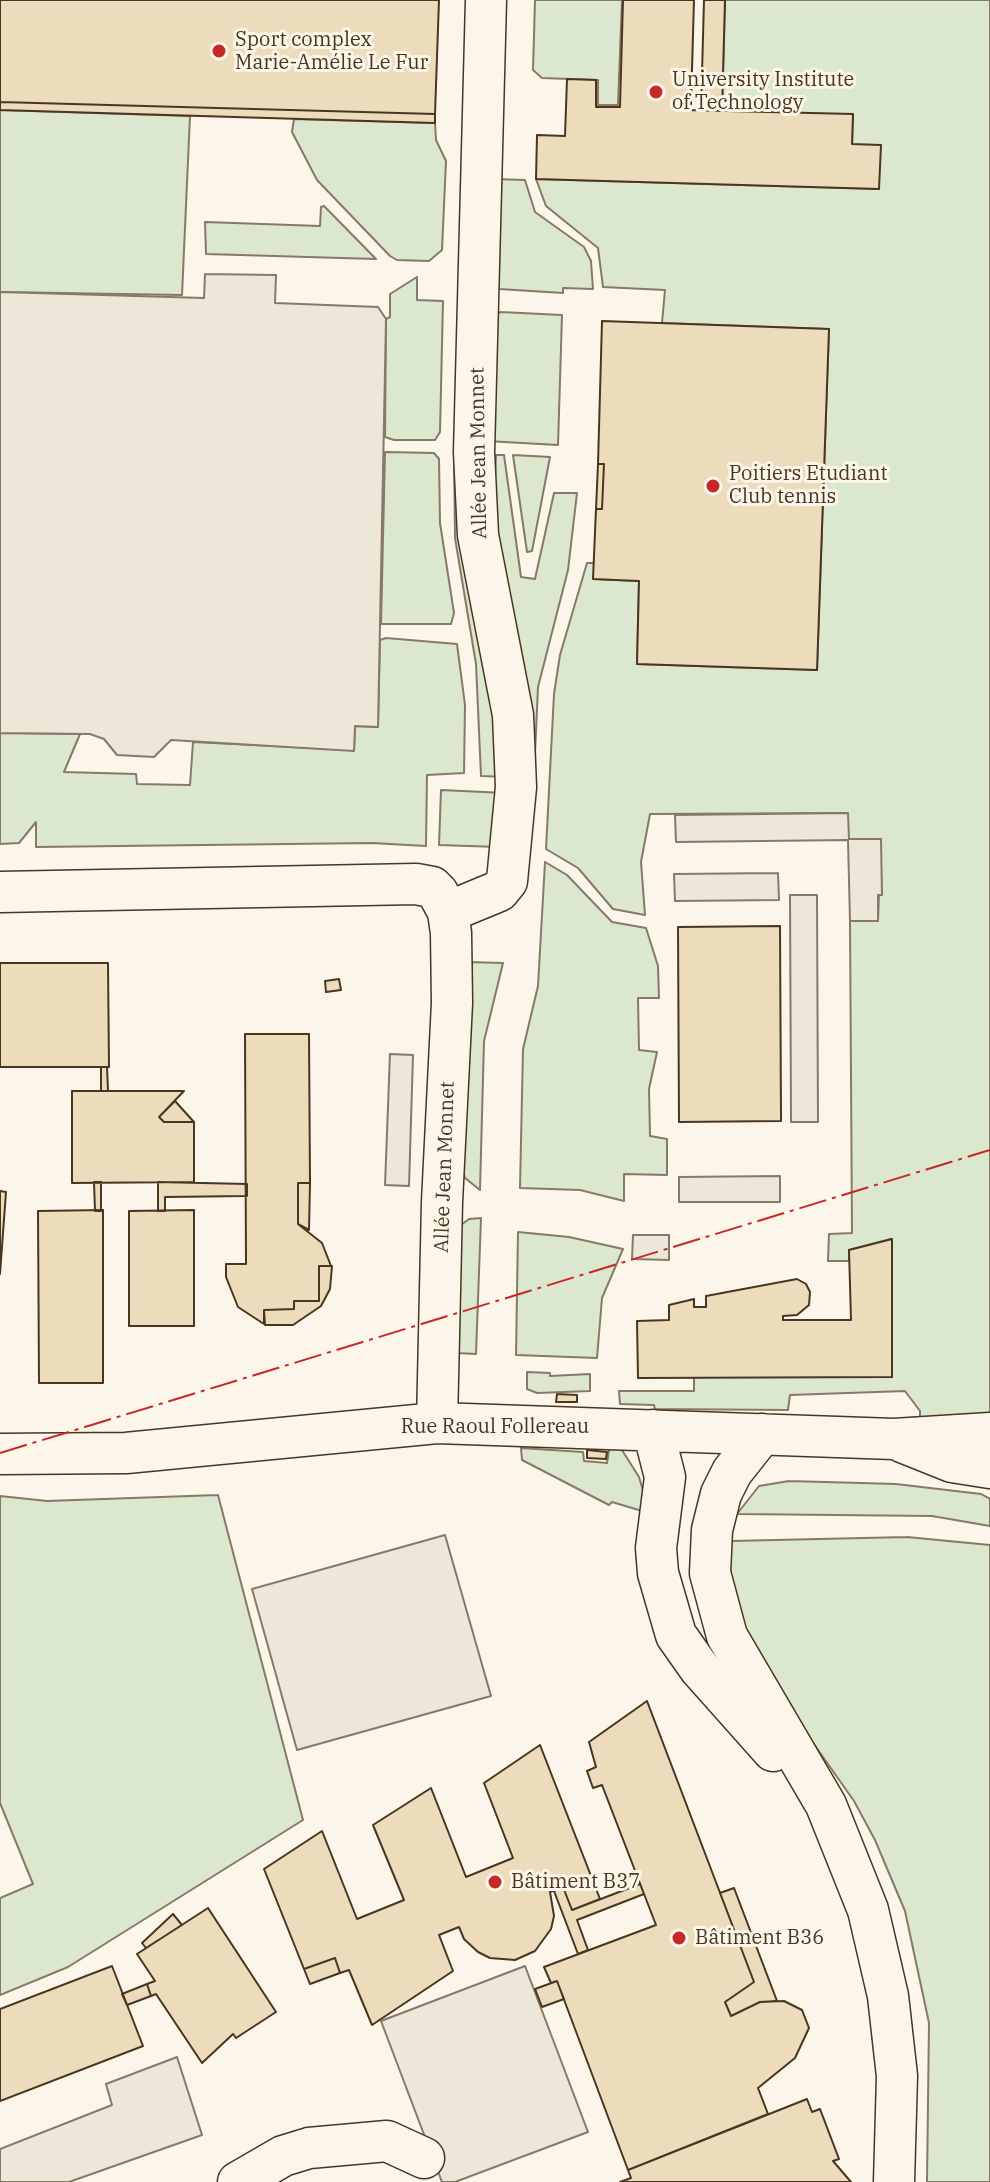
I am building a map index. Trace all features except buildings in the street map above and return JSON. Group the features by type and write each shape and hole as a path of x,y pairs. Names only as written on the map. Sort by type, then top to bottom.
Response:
{"street":[{"name":"Allée Jean Monnet","path":"437,1423 442,1202 452,1003 448,912 499,891 507,881 516,787 513,715 478,535 474,452 486,0"},
{"path":"0,892 416,884 432,887 448,912"},
{"name":"Rue Raoul Follereau","path":"0,1454 126,1453 437,1423 894,1439 990,1433"},
{"path":"653,1430 665,1477 656,1548 658,1573 676,1635 700,1669 744,1720 826,1805"},
{"path":"762,1434 732,1472 721,1494 712,1530 710,1573 727,1636 826,1805 868,1910 888,1996 897,2076 894,2182"},
{"path":"894,1439 971,1465 990,1481"},
{"path":"238,2182 283,2156 309,2148 387,2141 424,2158"}],"green space":[{"path":"535,0 622,0 618,105 598,105 598,80 542,78 533,70"},
{"path":"725,0 990,0 990,1419 920,1418 920,1411 905,1391 790,1395 788,1410 655,1409 654,1405 620,1404 619,1391 694,1391 694,1377 892,1377 891,1239 849,1250 849,1261 828,1261 829,1234 852,1233 850,921 878,921 881,839 848,840 847,813 650,814 641,862 645,915 613,909 578,868 546,849 554,694 560,655 587,563 594,563 594,579 639,581 637,664 817,670 829,329 662,323 665,290 603,287 598,248 546,206 536,179 879,189 852,144 853,115 722,111"},
{"path":"0,110 190,116 182,295 0,292"},
{"path":"294,119 435,123 436,140 446,161 442,250 429,261 397,260 390,256 317,180 292,132"},
{"path":"493,179 525,180 535,212 584,247 591,261 593,289 563,288 563,293 499,289 491,279"},
{"path":"324,206 376,259 206,254 205,222 320,226 321,207"},
{"path":"417,277 417,300 443,301 440,432 435,440 394,440 385,437 386,319 390,317 390,294"},
{"path":"501,312 562,315 558,445 486,441 494,315"},
{"path":"385,452 434,453 439,459 440,523 454,613 451,624 381,624"},
{"path":"454,455 464,455 506,777 481,776 476,664 455,538"},
{"path":"496,455 504,455 521,577 535,579 554,493 577,493 568,570 538,687 534,776 499,599 494,504"},
{"path":"513,455 550,457 532,551 527,552"},
{"path":"380,640 457,644 465,705 464,773 427,775 426,846 372,843 36,847 36,822 19,843 0,844 0,733 80,734 64,772 136,774 137,784 190,785 193,742 354,750 355,726 378,727"},
{"path":"441,790 505,793 499,847 439,845"},
{"path":"545,862 567,875 612,922 646,928 658,966 659,998 638,998 639,1050 657,1052 649,1089 650,1136 667,1139 667,1175 624,1174 624,1201 580,1190 520,1188 523,1049 538,986"},
{"path":"467,962 503,963 484,1041 480,1190 465,1178 463,1171"},
{"path":"481,1218 476,1354 456,1353 461,1225 469,1219"},
{"path":"518,1232 569,1237 623,1249 602,1298 597,1358 516,1355"},
{"path":"527,1372 550,1373 550,1376 590,1374 590,1391 537,1393 527,1389"},
{"path":"610,1444 620,1447 639,1477 644,1494 642,1511 612,1502 609,1505 522,1460 521,1448 583,1452 584,1461 607,1463"},
{"path":"789,1481 896,1484 981,1494 990,1499 990,1526 932,1516 737,1514 759,1486"},
{"path":"218,1495 303,1820 68,1967 0,1995 0,1898 33,1884 0,1803 0,1496 47,1501"},
{"path":"907,1537 990,1545 990,2182 927,2182 929,2023 905,1911 875,1840 854,1801 751,1655 732,1593 728,1559 731,1541"}],"shaded area":[{"path":"205,274 276,275 275,303 378,307 386,319 378,727 355,726 354,751 171,740 154,757 117,755 104,739 90,734 0,733 0,292 204,298"},
{"path":"848,813 849,839 881,839 882,895 878,895 878,921 850,921 848,840 676,842 675,815"},
{"path":"778,873 779,900 675,901 674,874"},
{"path":"790,895 817,895 818,1122 791,1122"},
{"path":"390,1054 413,1055 409,1186 385,1185"},
{"path":"780,1176 780,1202 679,1202 679,1177"},
{"path":"633,1235 669,1235 669,1260 632,1259"},
{"path":"445,1535 491,1696 297,1750 252,1589"},
{"path":"525,1966 588,2132 455,2182 442,2182 381,2021"},
{"path":"177,2057 202,2135 69,2182 0,2182 0,2149 112,2105 106,2084"}],"power":[{"path":"0,1453 990,1150"}],"place":[{"name":"Sport complex Marie-Amélie Le Fur","path":"219,51"},
{"name":"University Institute of Technology","path":"656,92"},
{"name":"Poitiers Etudiant Club tennis","path":"713,486"},
{"name":"Bâtiment B37","path":"495,1882"},
{"name":"Bâtiment B36","path":"679,1938"}]}
